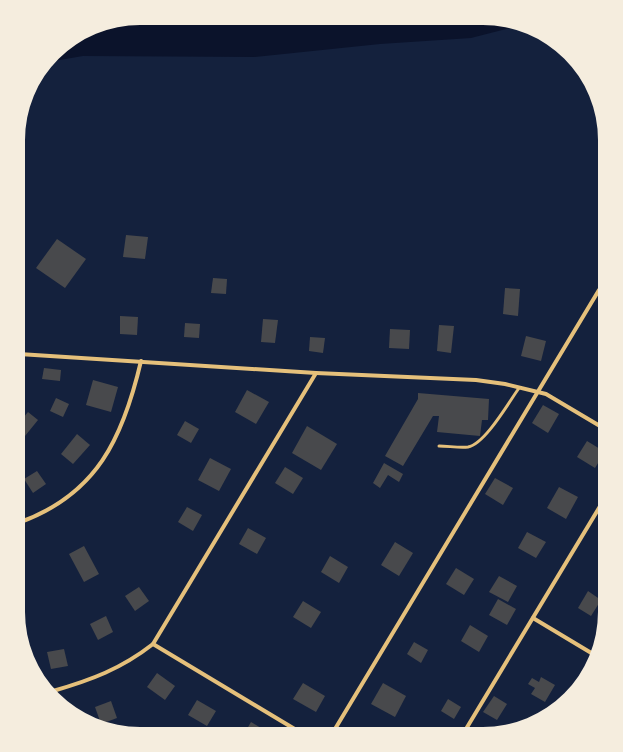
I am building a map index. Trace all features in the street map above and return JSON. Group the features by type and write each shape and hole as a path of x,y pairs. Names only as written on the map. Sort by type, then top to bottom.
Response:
{"street":[{"path":"336,727 598,292"},
{"path":"25,354 316,373 476,380 546,394 598,425"},
{"path":"25,521 33,518 64,500 88,480 101,462 121,428 133,394 141,361"},
{"path":"57,690 96,677 139,655 153,644 316,373"},
{"path":"468,727 598,510"},
{"path":"533,618 591,652"},
{"path":"153,644 291,727"}],"lane":[{"path":"440,446 469,447 479,441 488,432 519,388"}],"water":[{"path":"140,25 483,25 509,28 471,38 380,44 255,57 83,56 58,60 64,53 82,40 110,29"}],"building":[{"path":"126,235 148,237 145,259 123,257"},
{"path":"57,239 86,259 65,288 36,268"},
{"path":"213,278 227,279 226,294 211,293"},
{"path":"505,288 520,289 518,316 503,314"},
{"path":"120,316 138,317 137,335 120,334"},
{"path":"263,319 278,320 275,343 261,342"},
{"path":"185,323 200,324 199,338 184,337"},
{"path":"439,325 454,326 451,353 437,351"},
{"path":"390,329 410,330 409,349 389,348"},
{"path":"526,336 546,341 541,361 521,356"},
{"path":"310,337 325,338 323,353 309,351"},
{"path":"44,368 61,370 60,381 42,379"},
{"path":"93,380 118,387 111,412 86,405"},
{"path":"247,390 269,402 256,424 235,412"},
{"path":"418,393 489,399 488,420 482,420 480,436 437,432 439,416 433,416 403,466 385,456 418,399"},
{"path":"56,398 69,404 63,417 50,411"},
{"path":"543,405 559,414 548,433 532,423"},
{"path":"28,412 38,420 25,436 25,416"},
{"path":"185,421 199,429 191,443 177,435"},
{"path":"307,426 337,444 321,470 292,453"},
{"path":"77,434 90,445 73,464 61,454"},
{"path":"587,441 598,448 598,463 595,468 577,457"},
{"path":"210,458 231,469 219,491 198,480"},
{"path":"384,463 403,474 399,482 388,475 380,488 373,483"},
{"path":"285,467 303,478 293,494 275,483"},
{"path":"37,471 46,484 33,493 25,478"},
{"path":"495,478 513,488 503,505 485,494"},
{"path":"559,487 578,497 566,519 547,508"},
{"path":"187,507 202,515 193,531 178,522"},
{"path":"248,528 266,538 257,554 239,544"},
{"path":"527,532 546,542 536,558 518,548"},
{"path":"395,542 413,553 399,576 381,565"},
{"path":"84,546 99,574 84,582 69,554"},
{"path":"330,556 348,567 339,583 321,572"},
{"path":"456,568 474,579 464,595 446,584"},
{"path":"499,576 517,586 508,602 489,592"},
{"path":"139,587 149,601 135,611 125,596"},
{"path":"588,591 598,598 598,605 591,616 578,608"},
{"path":"498,599 516,609 507,625 489,615"},
{"path":"303,601 321,612 311,628 293,617"},
{"path":"106,616 113,632 98,640 90,624"},
{"path":"470,625 488,636 479,652 461,641"},
{"path":"414,642 428,650 421,663 407,654"},
{"path":"64,649 68,666 51,669 47,652"},
{"path":"157,673 175,686 165,700 147,687"},
{"path":"541,677 555,685 545,702 531,694 535,688 528,684 532,678 539,682"},
{"path":"303,683 325,696 316,712 293,699"},
{"path":"383,683 406,696 395,717 371,704"},
{"path":"494,696 507,704 497,720 483,712"},
{"path":"448,699 461,707 454,719 441,711"},
{"path":"197,700 216,711 207,726 188,715"},
{"path":"111,701 117,718 106,722 99,719 95,707"},
{"path":"251,722 259,727 248,727"}]}
